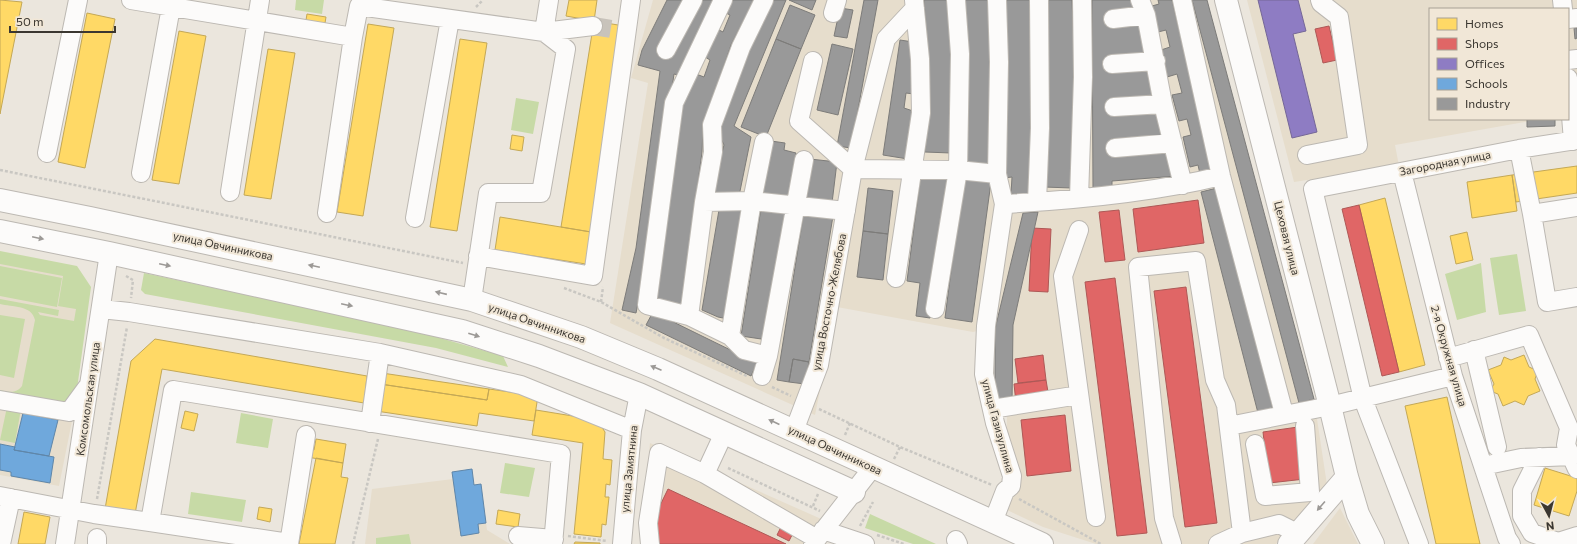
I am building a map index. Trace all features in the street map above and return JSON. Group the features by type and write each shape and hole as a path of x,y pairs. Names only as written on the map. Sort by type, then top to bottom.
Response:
{"main road":[{"name":"Цеховая улица","path":"1226,0 1347,477 1367,541"},
{"name":"улица Овчинникова","path":"0,200 472,300 581,337 658,369 1042,544"},
{"path":"0,231 109,253 462,331 539,356 639,394 854,492"},
{"path":"1289,534 1347,477"}],"street":[{"path":"47,153 78,0"},
{"path":"132,0 174,3 257,20 353,37"},
{"path":"230,192 260,0"},
{"path":"544,32 549,0"},
{"path":"478,256 594,276 625,32 632,0"},
{"path":"666,50 693,0"},
{"path":"723,0 674,103 647,305 689,316 730,336 744,350 768,356"},
{"path":"689,316 704,202 713,152 712,125 742,47 764,0"},
{"path":"935,309 958,170 960,54 956,0"},
{"path":"997,0 997,174 1004,204 1079,198 1183,185 1221,176"},
{"path":"1038,202 1040,128 1039,0"},
{"path":"1079,198 1083,77 1082,0"},
{"path":"1182,0 1221,176 1282,406"},
{"path":"1307,155 1358,145 1339,17 1321,3 1320,0"},
{"path":"141,173 174,3"},
{"path":"896,278 921,113 920,59 914,4"},
{"name":"улица Восточно-Желябова","path":"794,431 819,365 853,169 886,39 914,4"},
{"path":"327,213 358,6 544,32 593,26"},
{"path":"1113,19 1143,8 1156,61 1163,104 1183,185"},
{"path":"415,218 450,19"},
{"path":"472,300 488,193 541,193 566,49 544,32"},
{"path":"813,61 799,122 853,169 958,170 997,174"},
{"path":"1112,64 1156,61"},
{"path":"1569,87 1575,140"},
{"path":"1114,107 1163,104"},
{"name":"Загородная улица","path":"1363,399 1313,189 1519,149 1575,140"},
{"path":"730,336 752,201 764,142"},
{"path":"1115,148 1173,143"},
{"path":"1519,149 1547,302 1577,297"},
{"path":"762,376 768,356 804,160"},
{"name":"2-я Окружная улица","path":"1402,172 1452,376 1509,541"},
{"path":"704,202 752,201 846,211"},
{"name":"улица Газизуллина","path":"993,522 1005,491 1011,486 1012,476 992,409 984,374 986,326 1004,204"},
{"path":"1532,214 1577,207"},
{"path":"1079,230 1063,276 1096,517"},
{"name":"Комсомольская улица","path":"65,544 72,510 109,253"},
{"path":"1172,544 1164,518 1138,267 1196,261 1215,380 1226,405 1242,533"},
{"path":"101,309 137,313 380,353 521,385 632,430"},
{"path":"1448,358 1529,335 1569,428 1566,444 1574,463"},
{"path":"1474,350 1497,447"},
{"path":"376,424 380,353"},
{"path":"1229,426 1363,399 1452,376"},
{"path":"0,400 69,412 90,384"},
{"path":"150,522 174,390 561,454 554,539 518,536"},
{"name":"улица Замятнина","path":"622,544 632,430 639,394"},
{"path":"992,409 1079,395"},
{"path":"1363,399 1419,544"},
{"path":"1255,444 1265,496 1310,492 1305,426"},
{"path":"708,467 724,433"},
{"path":"1,544 6,497 72,510 289,544 306,435"},
{"path":"650,544 648,522 659,453 708,467 838,544"},
{"path":"1483,466 1521,458 1539,458 1574,463"},
{"path":"1539,458 1522,491 1522,516 1532,533 1558,542 1577,536"},
{"path":"821,533 873,467"},
{"path":"1218,544 1242,533 1289,534 1280,495"},
{"path":"821,533 866,536"}],"path":[{"path":"353,544 376,424"},
{"path":"708,467 812,506 821,533"},
{"path":"873,502 866,536 904,544"},
{"path":"554,539 622,544"}],"shaded area":[{"path":"653,0 1207,0 1314,399 1327,485 1276,544 1096,544 1043,527 1005,509 1009,323 973,332 837,307 815,415 610,323 648,83 631,78"},
{"path":"1247,0 1577,0 1577,113 1569,114 1569,8 1429,8 1429,120 1536,120 1395,145 1399,166 1294,182"},
{"path":"0,257 81,272 76,410 72,421 59,486 0,475"},
{"path":"650,443 837,526 825,544 641,544"},
{"path":"472,469 474,485 481,484 487,530 510,544 365,544 372,489 453,479 452,472"},
{"path":"1340,508 1358,544 1313,544"}],"green space":[{"path":"296,0 324,0 322,14 295,10"},
{"path":"516,98 539,102 533,134 511,130"},
{"path":"0,251 77,266 91,287 77,389 70,406 0,396 0,390 9,392 15,391 20,389 22,386 35,320 33,315 26,309 0,304 0,299 59,310 58,316 38,312 40,315 74,321 76,309 58,306 63,276 0,264"},
{"path":"1517,254 1526,311 1499,315 1490,258"},
{"path":"1481,263 1486,312 1457,320 1445,274"},
{"path":"0,266 62,278 57,307 0,296"},
{"path":"144,273 419,332 503,356 508,367 436,348 145,294 141,290"},
{"path":"0,315 25,319 14,378 0,375"},
{"path":"7,407 21,409 15,443 0,440"},
{"path":"241,413 273,419 268,448 236,443"},
{"path":"505,463 535,468 529,497 500,493"},
{"path":"191,492 246,500 242,522 188,514"},
{"path":"870,514 936,544 913,544 865,528"},
{"path":"409,534 411,544 376,544 376,538"}],"building: Homes":[{"path":"0,0 22,2 0,114"},
{"path":"569,0 597,0 594,21 566,16"},
{"path":"87,13 115,19 85,168 58,162"},
{"path":"307,14 326,17 324,29 305,26"},
{"path":"594,21 624,26 591,232 561,227"},
{"path":"368,24 394,28 363,216 337,212"},
{"path":"179,31 206,36 179,184 152,180"},
{"path":"460,39 487,43 457,231 430,227"},
{"path":"268,49 295,53 271,199 244,195"},
{"path":"512,135 524,137 522,151 510,149"},
{"path":"1577,166 1577,193 1516,202 1512,175"},
{"path":"1512,175 1517,211 1472,218 1467,182"},
{"path":"1385,198 1425,365 1399,372 1359,205"},
{"path":"500,217 591,232 586,264 495,250"},
{"path":"1467,232 1473,260 1456,264 1450,236"},
{"path":"155,339 367,376 364,403 162,369 135,514 105,509 131,361"},
{"path":"1524,355 1529,367 1538,371 1535,379 1540,391 1528,396 1524,405 1515,401 1503,406 1498,394 1490,391 1494,384 1488,370 1501,365 1504,357 1511,360"},
{"path":"382,373 489,389 487,400 380,384"},
{"path":"380,384 487,400 489,389 538,396 534,421 479,413 477,426 376,411"},
{"path":"1447,397 1480,544 1436,544 1405,406"},
{"path":"536,410 597,420 605,432 603,459 612,460 610,485 606,484 605,497 609,497 606,525 602,524 601,537 574,534 583,443 532,435"},
{"path":"185,411 198,414 194,431 181,428"},
{"path":"316,439 346,444 343,463 307,457 308,449 314,450"},
{"path":"316,458 343,463 341,477 348,478 335,544 299,544"},
{"path":"1545,468 1577,478 1577,491 1569,516 1534,505"},
{"path":"259,507 272,509 270,522 257,519"},
{"path":"498,510 520,514 518,527 496,524"},
{"path":"24,512 50,517 45,544 18,544"},
{"path":"575,542 600,543 600,544 574,544"}],"building: Shops":[{"path":"1329,26 1337,60 1323,63 1315,29"},
{"path":"1198,200 1204,243 1138,252 1133,209"},
{"path":"1359,205 1399,372 1382,376 1342,209"},
{"path":"1119,210 1125,260 1105,262 1099,212"},
{"path":"1032,228 1051,229 1048,292 1029,291"},
{"path":"1115,278 1147,533 1117,536 1085,282"},
{"path":"1186,287 1217,523 1185,527 1154,291"},
{"path":"1043,355 1046,380 1018,383 1015,359"},
{"path":"1046,380 1049,398 1016,403 1014,384"},
{"path":"1065,415 1071,471 1027,476 1021,420"},
{"path":"1298,427 1305,479 1269,483 1263,432"},
{"path":"668,489 786,544 656,544 652,522"},
{"path":"781,527 793,533 789,541 777,535"}],"building: Offices":[{"path":"1258,0 1298,0 1306,31 1293,34 1317,132 1292,138"}],"building: Schools":[{"path":"23,413 58,420 49,456 14,450"},
{"path":"0,444 15,447 14,450 54,457 50,483 11,476 11,472 0,470"},
{"path":"472,469 474,485 481,484 486,523 478,524 479,533 461,536 452,472"}],"building: Industry":[{"path":"667,0 685,0 658,55 670,58 700,0 718,0 682,76 674,74 649,250 636,313 622,310 636,248 660,71 638,65 642,50"},
{"path":"729,0 754,0 731,45 703,128 702,152 682,305 656,300 679,108 696,74 704,77 710,60 702,55 715,28 723,32 730,15 724,12"},
{"path":"772,0 786,0 734,126 751,137 738,201 711,194 724,145 716,128 745,56"},
{"path":"789,0 816,0 812,10"},
{"path":"864,0 878,0 851,148 837,146"},
{"path":"924,0 950,0 953,50 951,153 925,152 927,52"},
{"path":"960,0 989,0 993,59 990,168 963,168"},
{"path":"1003,0 1030,0 1034,62 1032,194 1011,194 1012,177 1004,178"},
{"path":"1046,0 1072,0 1075,71 1072,188 1044,187"},
{"path":"1092,0 1133,0 1143,23 1151,53 1108,56 1109,70 1152,67 1157,96 1114,98 1114,114 1162,109 1168,135 1112,139 1113,154 1173,149 1177,176 1112,181 1112,189 1093,189"},
{"path":"1158,0 1172,0 1213,171 1200,174 1198,165 1190,167 1183,137 1191,135 1187,119 1179,121 1172,95 1182,93 1177,74 1167,77 1161,50 1170,47 1166,30 1158,32 1152,6 1159,4"},
{"path":"1192,0 1207,0 1314,399 1299,403"},
{"path":"790,5 815,15 801,49 776,39"},
{"path":"840,8 853,10 847,38 834,36"},
{"path":"1574,28 1577,28 1577,38 1575,39"},
{"path":"776,39 801,49 766,137 741,127"},
{"path":"900,40 913,42 914,94 906,93 904,108 913,111 908,159 883,155"},
{"path":"832,44 853,49 838,115 817,110"},
{"path":"1527,120 1555,120 1555,126 1527,127"},
{"path":"771,141 785,143 784,150 796,153 788,200 762,196"},
{"path":"810,159 837,162 832,203 806,201"},
{"path":"921,173 948,177 930,318 916,316 920,283 907,281"},
{"path":"963,178 991,182 972,322 945,318"},
{"path":"868,188 893,191 888,234 863,231"},
{"path":"1217,188 1273,409 1258,413 1201,192"},
{"path":"720,204 745,207 728,319 718,317 702,310"},
{"path":"761,208 788,212 768,340 741,336"},
{"path":"804,211 833,216 809,362 793,359 789,382 777,380"},
{"path":"1038,212 1013,325 1012,404 995,404 995,329 1023,213"},
{"path":"863,231 888,234 883,280 857,277"},
{"path":"653,312 757,363 751,376 646,325"},
{"path":"793,359 809,362 805,384 789,382"}],"tunnel":[{"path":"593,26 623,31"}]}
